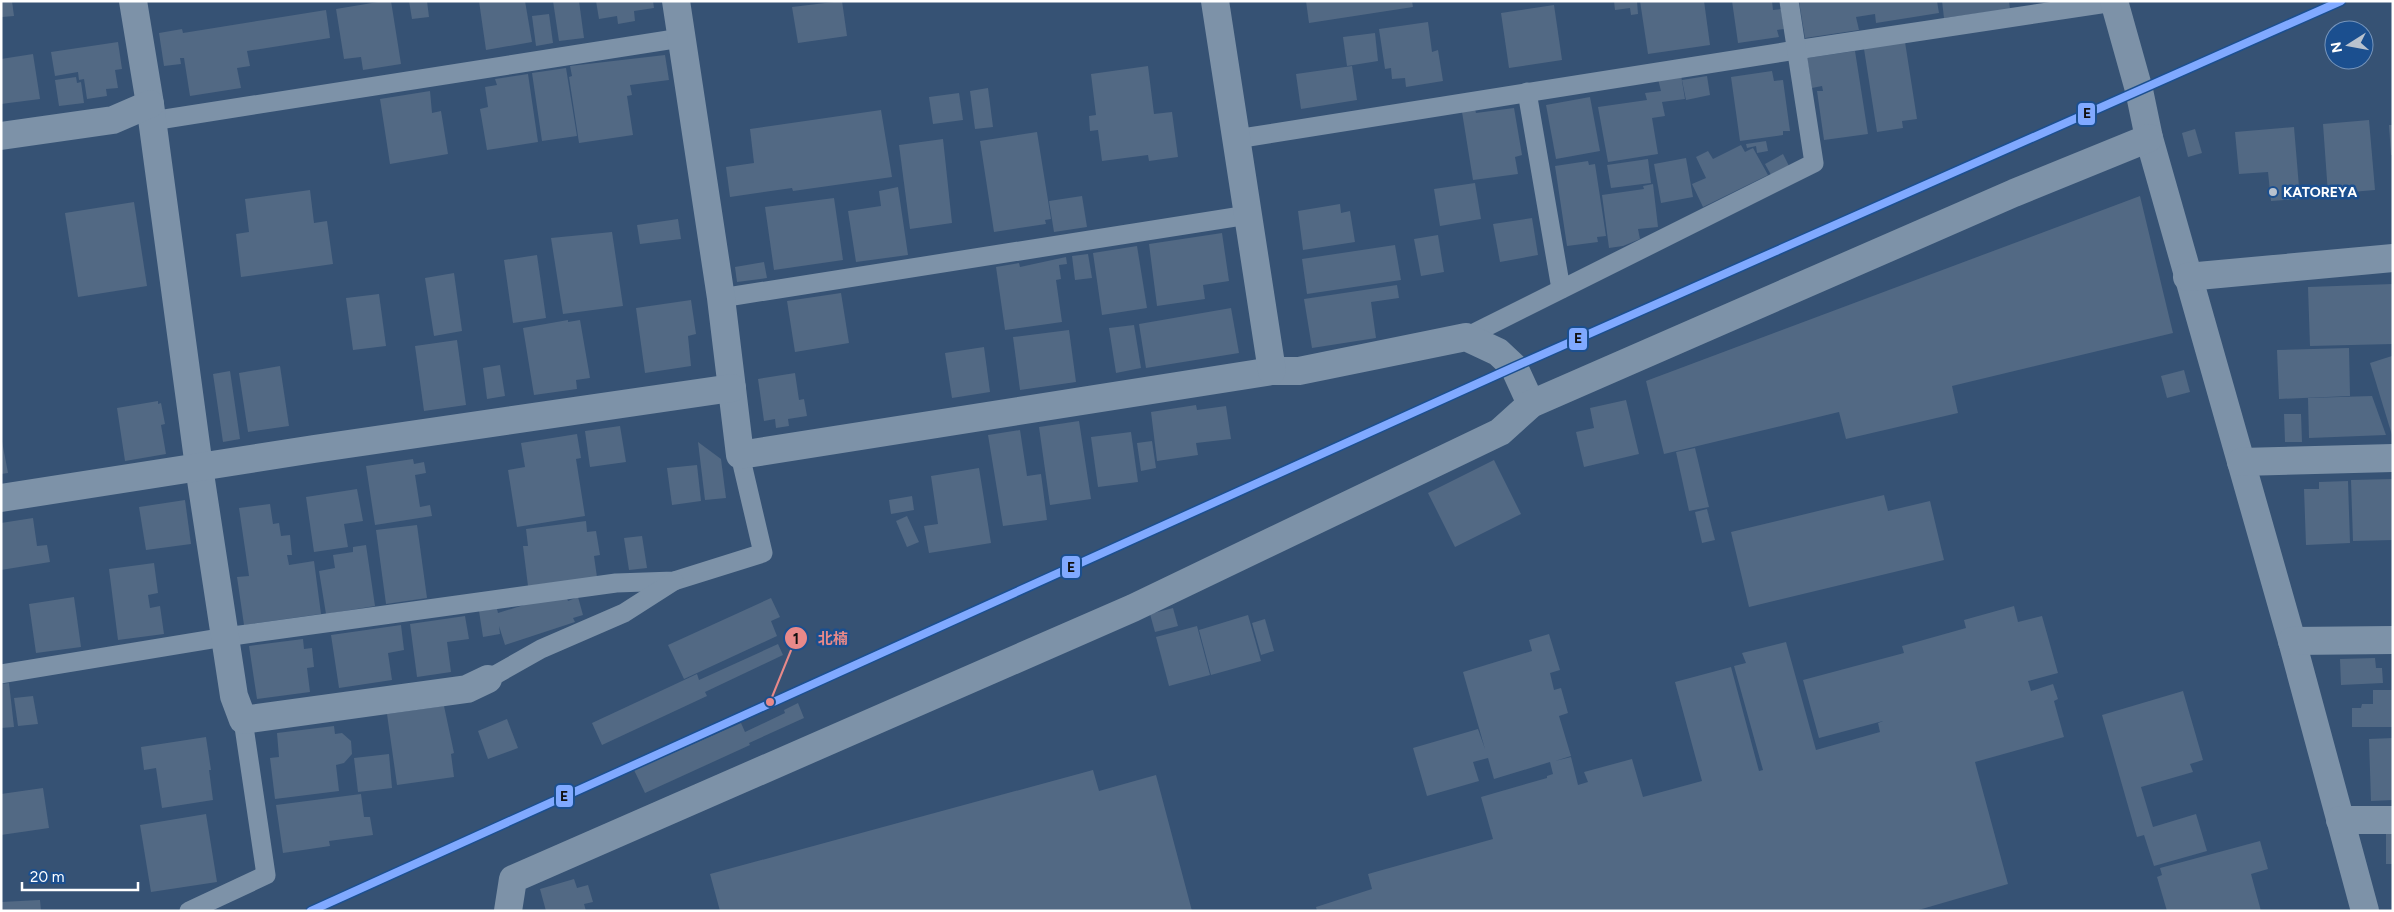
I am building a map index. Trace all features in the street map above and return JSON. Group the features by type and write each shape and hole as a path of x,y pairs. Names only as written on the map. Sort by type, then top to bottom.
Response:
{"street":[{"path":"133,1 151,112 225,638 234,696 243,720 467,689 488,679"},
{"path":"676,1 721,298 740,455 1272,371 1299,371 1466,337 1498,352 1514,368 1531,404"},
{"path":"1215,1 1272,371"},
{"path":"2114,2 2139,90 2149,138 2292,641 2365,911"},
{"path":"1,136 113,120 151,112"},
{"path":"508,911 512,879 1133,608 1500,432 1531,404 2014,193 2149,138"},
{"path":"2188,277 2393,258"},
{"path":"1,498 732,388"},
{"path":"2240,462 2393,458"},
{"path":"2292,641 2393,640"},
{"path":"2340,820 2393,820"}],"lane":[{"path":"1466,337 1814,163 1789,1"},
{"path":"1236,139 1796,50 2114,2"},
{"path":"151,112 681,38"},
{"path":"1527,92 1562,289"},
{"path":"721,298 1248,215"},
{"path":"488,679 541,649 624,613 674,581 763,553 740,455"},
{"path":"1,674 225,638 616,583 674,581"},
{"path":"189,911 266,875 243,720"}],"building":[{"path":"1,1 12,1 14,16 2,17"},
{"path":"391,1 401,64 363,70 361,57 344,59 336,9"},
{"path":"409,1 427,1 429,17 412,19"},
{"path":"479,1 525,1 532,42 486,50"},
{"path":"553,1 579,1 584,38 559,41"},
{"path":"596,1 653,1 654,8 634,11 635,21 618,24 617,16 599,19"},
{"path":"842,1 847,36 798,43 792,7"},
{"path":"1306,1 1412,1 1413,7 1309,23"},
{"path":"1614,1 1637,1 1638,14 1631,15 1630,8 1615,10"},
{"path":"1640,1 1704,1 1710,45 1648,54"},
{"path":"1732,1 1772,1 1773,10 1781,9 1784,29 1777,30 1779,37 1738,43"},
{"path":"1799,1 1937,1 1939,13 1876,23 1875,14 1856,17 1859,30 1805,38"},
{"path":"1942,1 2009,1 2010,9 1944,18"},
{"path":"1554,5 1562,60 1509,68 1501,13"},
{"path":"326,10 330,38 247,51 250,66 237,68 241,88 190,96 184,58 180,58 181,64 164,66 159,33 182,29 183,33"},
{"path":"549,14 553,43 536,46 532,16"},
{"path":"1428,22 1432,52 1438,50 1443,81 1406,87 1405,78 1392,79 1391,68 1385,69 1379,29"},
{"path":"1375,33 1378,61 1347,66 1343,37"},
{"path":"118,42 122,69 115,70 118,88 106,89 107,96 87,99 84,79 79,80 78,72 55,76 51,52"},
{"path":"1905,42 1917,119 1902,121 1903,128 1877,132 1864,49"},
{"path":"1855,51 1868,134 1824,140 1817,91 1823,91 1822,86 1812,88 1807,58"},
{"path":"33,54 40,99 1,104 1,59"},
{"path":"665,55 669,80 630,85 632,95 627,96 633,135 579,143 569,77 572,76 570,66"},
{"path":"1148,66 1154,114 1172,112 1178,157 1149,161 1148,155 1102,161 1098,130 1090,131 1089,116 1096,115 1091,74"},
{"path":"1352,66 1357,100 1301,109 1296,74"},
{"path":"566,68 577,136 542,141 532,73"},
{"path":"1772,71 1774,81 1783,80 1790,131 1783,131 1783,135 1740,141 1731,77"},
{"path":"528,74 538,142 487,150 480,109 488,107 485,87 497,85 495,79"},
{"path":"1681,75 1685,99 1662,102 1665,116 1652,118 1658,154 1608,162 1598,107 1647,100 1645,93 1661,91 1658,79"},
{"path":"1707,76 1710,95 1686,100 1682,80"},
{"path":"76,77 77,83 81,82 84,103 59,106 55,80"},
{"path":"988,88 993,127 975,129 970,91"},
{"path":"430,91 432,113 441,111 448,154 390,164 380,99"},
{"path":"959,93 963,120 933,124 929,97"},
{"path":"1590,97 1600,151 1556,159 1546,105"},
{"path":"1514,108 1522,155 1515,157 1518,174 1473,180 1462,112 1475,109 1476,113"},
{"path":"881,110 892,177 793,191 792,188 730,197 726,167 754,163 750,129"},
{"path":"2369,120 2375,190 2328,194 2323,124"},
{"path":"2389,125 2393,125 2393,155 2391,155"},
{"path":"2294,127 2300,199 2271,201 2268,172 2239,174 2235,132"},
{"path":"2195,129 2202,153 2188,157 2182,133"},
{"path":"1037,132 1051,219 1045,220 1046,224 994,232 980,141"},
{"path":"943,139 952,223 910,229 899,145"},
{"path":"1766,141 1768,151 1757,153 1756,146 1747,148 1746,144"},
{"path":"1741,145 1745,152 1753,148 1768,175 1703,207 1692,184 1706,178 1696,157 1708,151 1713,159"},
{"path":"1783,154 1789,166 1771,175 1765,164"},
{"path":"1686,158 1693,197 1661,203 1654,164"},
{"path":"1648,159 1651,183 1611,188 1607,165"},
{"path":"1588,161 1589,165 1595,164 1606,236 1597,237 1598,242 1567,246 1555,166"},
{"path":"1475,183 1481,219 1440,226 1434,189"},
{"path":"1653,184 1658,227 1638,229 1640,239 1623,246 1609,248 1602,195 1644,189 1643,186"},
{"path":"898,187 908,255 856,262 848,211 881,206 879,191"},
{"path":"310,190 314,223 327,221 333,264 241,277 236,234 249,232 245,199"},
{"path":"1082,196 1087,227 1054,232 1049,201"},
{"path":"2140,196 2173,333 1952,386 1958,413 1846,439 1839,412 1664,454 1646,381"},
{"path":"834,198 843,260 774,270 765,207"},
{"path":"134,202 147,286 78,297 65,213"},
{"path":"1340,204 1341,213 1350,211 1355,242 1303,250 1298,211"},
{"path":"1532,218 1538,255 1500,262 1493,224"},
{"path":"678,219 681,239 640,244 637,225"},
{"path":"612,232 623,306 563,314 551,238"},
{"path":"1222,233 1229,281 1203,285 1205,299 1157,306 1149,244"},
{"path":"1438,235 1444,272 1421,276 1414,239"},
{"path":"1395,245 1401,280 1307,294 1302,259"},
{"path":"1137,246 1147,308 1102,315 1093,253"},
{"path":"1088,254 1092,278 1075,280 1072,256"},
{"path":"537,255 546,318 513,323 504,260"},
{"path":"1066,257 1067,264 1059,265 1061,279 1056,280 1062,322 1005,330 996,267 1019,263 1020,267"},
{"path":"764,262 767,278 737,282 735,267"},
{"path":"454,273 462,331 434,336 425,278"},
{"path":"2393,284 2393,344 2310,346 2308,287"},
{"path":"1397,285 1399,298 1371,302 1376,338 1312,348 1304,299"},
{"path":"841,293 849,343 795,352 787,301"},
{"path":"379,294 386,346 353,350 346,298"},
{"path":"691,300 696,334 688,336 691,366 645,373 636,308"},
{"path":"1231,308 1239,353 1146,368 1139,324"},
{"path":"568,320 568,322 580,320 590,378 576,380 577,389 534,395 523,328"},
{"path":"1134,325 1141,368 1116,373 1109,328"},
{"path":"1069,330 1076,382 1020,390 1013,337"},
{"path":"457,340 466,405 424,411 415,346"},
{"path":"984,347 990,392 952,398 945,353"},
{"path":"2349,348 2350,396 2279,399 2277,350"},
{"path":"2392,356 2393,359 2392,435 2370,363"},
{"path":"500,365 505,396 487,399 483,368"},
{"path":"280,366 289,426 248,432 239,373"},
{"path":"2184,370 2190,392 2167,398 2161,376"},
{"path":"230,371 240,439 223,442 213,374"},
{"path":"795,373 799,400 804,399 807,416 788,419 789,426 776,428 775,419 764,421 758,379"},
{"path":"2372,396 2386,435 2309,438 2308,398"},
{"path":"1626,400 1639,454 1584,467 1576,432 1594,428 1590,408"},
{"path":"158,401 158,404 161,403 165,424 161,425 166,454 125,461 117,408"},
{"path":"1196,405 1197,410 1226,406 1231,439 1196,443 1198,455 1157,461 1151,412"},
{"path":"2284,414 2301,414 2302,442 2285,442"},
{"path":"1079,421 1091,499 1050,505 1039,427"},
{"path":"620,426 626,462 590,467 585,431"},
{"path":"1020,430 1027,476 1041,474 1047,520 1003,526 988,435"},
{"path":"1131,432 1138,482 1098,487 1091,437"},
{"path":"577,434 581,458 576,459 585,516 517,527 508,470 525,467 521,443"},
{"path":"1,436 8,473 1,474"},
{"path":"1152,441 1156,468 1141,471 1137,443"},
{"path":"698,442 721,459 726,498 705,500"},
{"path":"1695,448 1709,507 1689,511 1676,452"},
{"path":"413,459 414,464 424,462 426,473 415,475 420,507 430,505 432,516 375,525 366,466"},
{"path":"1494,460 1521,514 1455,547 1428,493"},
{"path":"697,465 701,501 672,505 667,468"},
{"path":"979,468 991,543 929,553 924,526 938,524 931,476"},
{"path":"2393,479 2393,540 2353,541 2351,480"},
{"path":"2348,481 2350,543 2306,545 2304,489 2319,489 2319,482"},
{"path":"357,489 363,521 344,524 348,547 314,552 306,497"},
{"path":"1884,495 1888,511 1930,501 1944,560 1749,607 1731,532"},
{"path":"912,496 914,510 891,514 889,500"},
{"path":"185,500 191,544 146,550 139,507"},
{"path":"270,504 273,524 279,523 281,536 290,535 292,555 287,555 289,565 314,561 321,614 244,625 237,577 249,576 239,508"},
{"path":"1707,509 1715,540 1702,543 1695,512"},
{"path":"907,516 919,542 907,547 896,521"},
{"path":"33,518 37,546 47,545 50,562 1,570 1,523"},
{"path":"586,521 587,532 596,531 600,555 594,556 597,577 528,586 523,546 528,546 526,529"},
{"path":"417,525 427,598 386,604 376,530"},
{"path":"642,536 647,568 629,570 624,538"},
{"path":"366,545 375,606 326,614 319,571 335,568 333,555 353,552 353,547"},
{"path":"154,563 158,593 148,595 150,608 160,606 164,634 118,640 109,569"},
{"path":"566,596 568,601 578,597 583,615 573,618 575,622 505,645 499,626 500,634 483,637 479,611 497,609 498,613 546,598"},
{"path":"74,597 81,647 36,653 29,604"},
{"path":"771,598 780,617 771,621 777,636 684,679 668,645"},
{"path":"2014,606 2018,622 2042,616 2058,673 2028,681 2031,691 2053,684 2058,699 2054,701 2064,737 1975,762 2008,884 1915,911 1317,911 1316,907 1372,889 1368,874 1493,839 1481,797 1547,778 1547,776 1553,774 1550,762 1494,779 1488,758 1473,762 1479,781 1427,796 1413,748 1478,729 1485,749 1463,672 1532,651 1529,640 1549,634 1560,670 1550,673 1554,690 1561,688 1568,713 1559,716 1571,756 1555,761 1571,757 1578,785 1588,782 1584,772 1632,759 1643,797 1702,781 1675,682 1731,667 1759,771 1763,770 1734,666 1746,663 1742,653 1786,642 1816,750 1880,732 1878,723 1883,721 1819,738 1803,680 1904,653 1902,646 1966,628 1964,620"},
{"path":"1173,608 1178,626 1155,632 1150,614"},
{"path":"1248,615 1261,661 1211,675 1199,630"},
{"path":"465,616 469,639 447,642 451,672 417,677 410,624"},
{"path":"1265,619 1274,651 1261,655 1252,623"},
{"path":"401,625 404,650 388,653 392,680 339,688 331,635"},
{"path":"1197,626 1210,675 1169,686 1156,637"},
{"path":"303,639 304,649 312,648 314,667 307,668 310,692 257,699 249,646"},
{"path":"778,644 783,655 705,692 707,696 602,745 592,723 697,674 699,680"},
{"path":"2375,658 2376,668 2382,668 2383,683 2341,685 2340,659"},
{"path":"9,683 14,727 1,728 1,684"},
{"path":"2373,690 2393,690 2393,727 2352,727 2352,708 2361,708 2362,704 2373,704"},
{"path":"2183,691 2203,760 2190,764 2193,772 2141,787 2153,827 2196,814 2207,851 2154,866 2144,835 2137,837 2102,715"},
{"path":"33,696 38,724 18,726 14,698"},
{"path":"798,703 804,718 645,793 634,770 741,723 745,732 785,713 784,710"},
{"path":"444,706 454,753 451,754 454,777 397,785 387,714"},
{"path":"507,719 518,748 488,759 478,731"},
{"path":"334,726 335,734 342,733 351,741 352,754 344,763 336,765 339,791 275,799 270,758 279,757 277,733"},
{"path":"206,737 213,800 162,808 156,768 144,770 141,747"},
{"path":"2393,738 2393,800 2371,801 2369,739"},
{"path":"389,754 392,788 358,792 354,758"},
{"path":"1093,770 1099,791 1156,775 1192,911 720,911 710,874"},
{"path":"43,788 49,828 1,835 1,794"},
{"path":"361,794 364,817 370,817 373,835 329,841 330,846 283,853 276,805"},
{"path":"206,814 217,882 151,892 140,825"},
{"path":"2386,834 2393,834 2393,864 2386,864"},
{"path":"2260,841 2268,869 2251,874 2261,911 2167,911 2157,877 2162,875 2160,868"},
{"path":"574,879 577,888 588,885 593,902 584,904 586,911 546,911 540,889"},
{"path":"40,900 41,911 1,911 1,902"}],"transit line":[{"name":"E","path":"311,911 1514,367 2341,1"}],"place":[{"name":"KATOREYA","path":"2273,192"},
{"name":"北楠","path":"770,702"}]}
